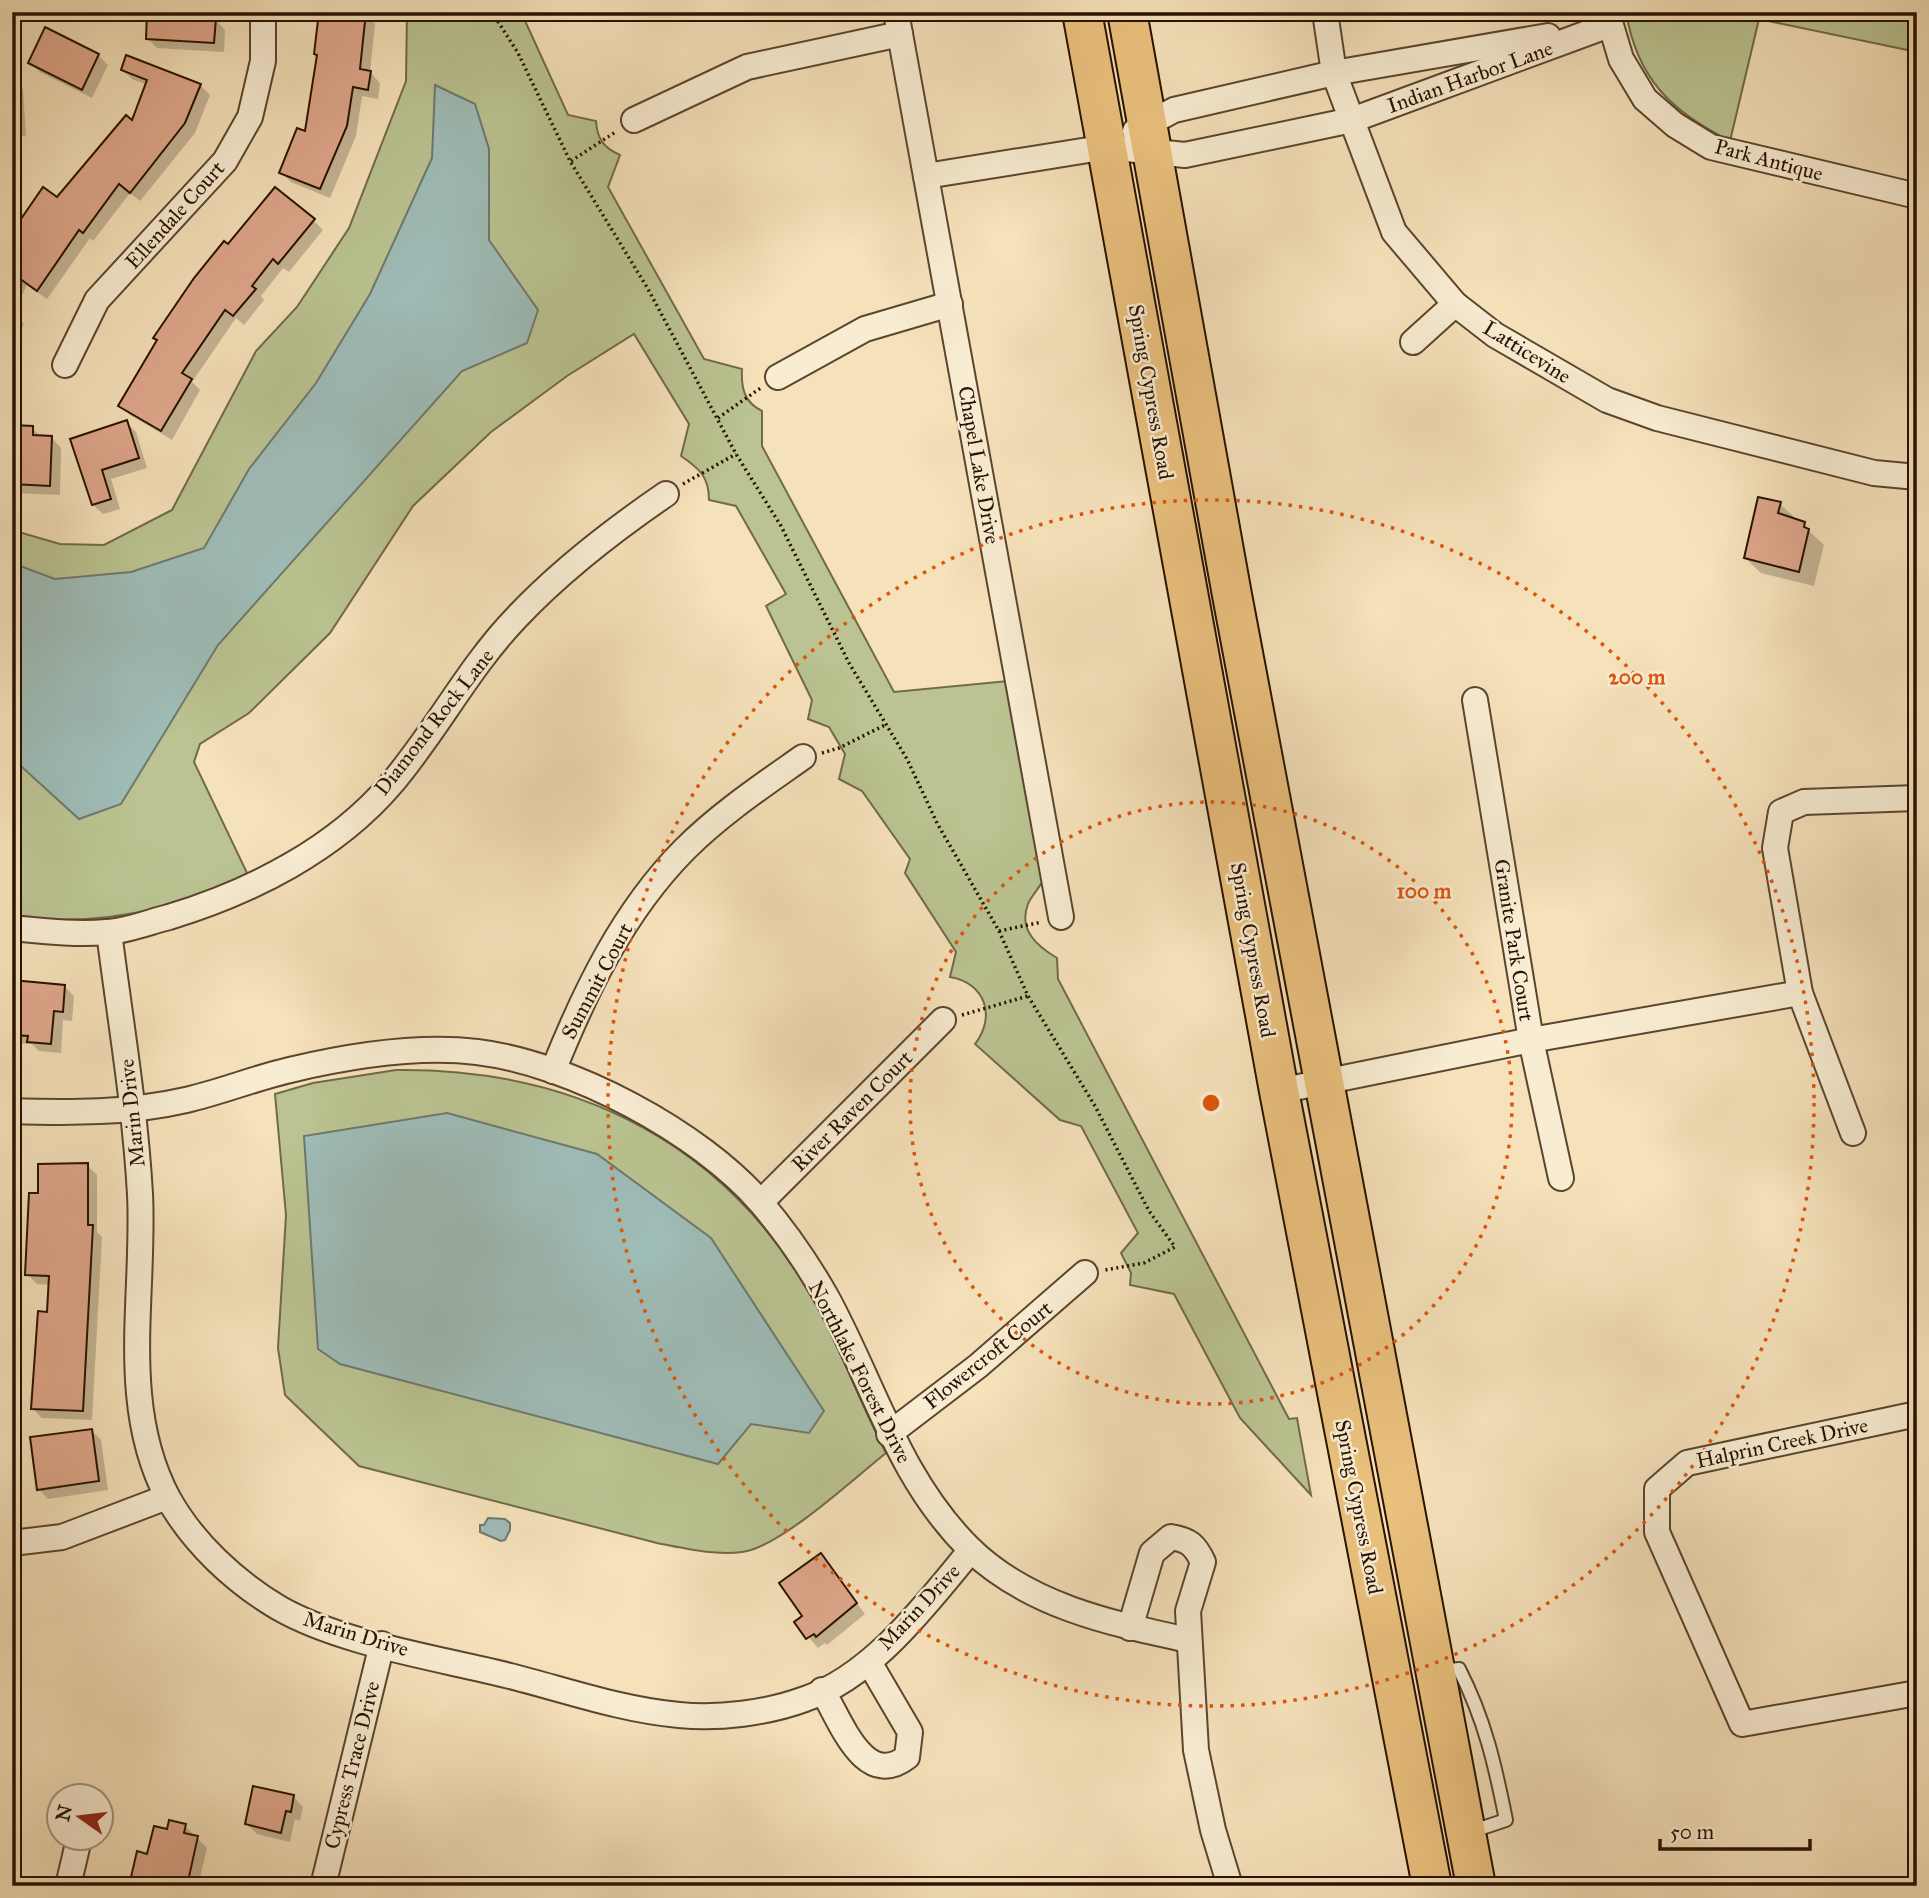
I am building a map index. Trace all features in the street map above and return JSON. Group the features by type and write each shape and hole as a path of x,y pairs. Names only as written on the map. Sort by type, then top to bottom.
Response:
{"main road":[{"name":"Spring Cypress Road","path":"1082,12 1279,1091 1432,1886"},
{"name":"Spring Cypress Road","path":"1127,12 1231,595 1476,1886"},
{"path":"1189,604 1231,595"},
{"path":"1423,1842 1466,1833"}],"street":[{"name":"Ellendale Court","path":"65,365 97,300 225,161 250,117 263,61 263,12"},
{"name":"Latticevine","path":"1325,12 1334,73 1394,232 1455,304 1495,335 1558,374 1632,409 1657,418 1874,473 1917,477"},
{"name":"Indian Harbor Lane","path":"1150,138 1185,155 1352,120 1608,19"},
{"name":"Indian Harbor Lane","path":"926,176 1150,138 1174,110 1334,73 1608,19"},
{"name":"Park Antique","path":"1608,19 1621,59 1645,99 1675,125 1711,148 1917,196"},
{"path":"634,120 747,67 898,23"},
{"name":"Chapel Lake Drive","path":"898,23 1061,918"},
{"path":"778,377 865,329 950,304"},
{"path":"1413,342 1455,304"},
{"name":"Diamond Rock Lane","path":"12,928 109,932 212,903 272,877 326,841 391,784 468,677 514,619 564,570 666,494"},
{"name":"Granite Park Court","path":"1475,700 1531,1040 1561,1178"},
{"name":"Summit Court","path":"553,1071 606,954 660,878 684,850 747,796 803,757"},
{"path":"1853,1133 1800,993 1775,848 1781,812 1804,802 1917,798"},
{"name":"Marin Drive","path":"109,932 132,1106 140,1203 137,1385 141,1421 151,1458 167,1497 187,1527 244,1584 307,1621 382,1644 646,1710 679,1715 743,1713 806,1699 869,1662 921,1611 971,1550"},
{"path":"1279,1091 1531,1040 1800,993"},
{"name":"River Raven Court","path":"761,1202 943,1020"},
{"name":"Northlake Forest Drive","path":"12,1111 62,1112 184,1101 291,1070 399,1052 478,1052 553,1071 605,1093 687,1139 761,1202 827,1299 889,1434 930,1502 971,1550 1007,1576 1057,1605 1130,1628 1188,1640"},
{"name":"Flowercroft Court","path":"889,1434 978,1366 1085,1273"},
{"name":"Halprin Creek Drive","path":"1917,1414 1687,1463 1657,1489 1657,1532 1742,1724 1917,1693"},
{"path":"12,1543 62,1537 167,1497"},
{"path":"1130,1628 1152,1553 1171,1537 1185,1539 1196,1547 1203,1562 1188,1611 1188,1640 1202,1786 1230,1886"},
{"name":"Cypress Trace Drive","path":"323,1886 382,1644"},
{"path":"822,1690 860,1754 881,1767 895,1766 907,1757 910,1732 869,1662"},
{"path":"68,1886 76,1853"}],"path":[{"path":"492,12 518,53 570,161 648,289 736,454 781,526 849,663 887,724 942,831 999,931 1028,996 1095,1106 1149,1211 1175,1247 1144,1263 1085,1273"},
{"path":"570,161 634,120"},
{"path":"718,418 778,377"},
{"path":"666,494 736,454"},
{"path":"803,757 839,748 887,724"},
{"path":"999,931 1061,918"},
{"path":"943,1020 1028,996"}],"green space":[{"path":"407,12 521,12 568,115 596,121 602,142 620,155 608,187 704,359 742,369 742,382 747,399 762,411 762,446 894,692 1008,681 1043,880 1028,904 1028,929 1036,942 1057,958 1058,979 1289,1419 1297,1418 1311,1495 1240,1418 1174,1294 1130,1285 1131,1273 1121,1253 1138,1233 1081,1126 1060,1120 975,1044 985,1023 984,1003 972,986 950,977 956,952 905,873 910,859 862,791 839,779 845,754 829,727 808,719 812,700 766,606 786,594 736,506 709,500 702,474 681,456 689,424 634,334 567,376 491,432 413,506 330,633 249,713 200,744 194,762 248,875 192,898 133,913 73,920 12,916 12,530 60,544 104,545 172,510 256,351 297,307 349,228 406,81"},
{"path":"1626,12 1917,12 1917,52 1759,19 1730,141 1691,118 1660,91 1639,56"},
{"path":"396,1070 463,1073 526,1083 586,1101 642,1127 694,1161 741,1202 782,1251 818,1308 886,1453 787,1532 754,1549 732,1553 706,1552 657,1543 359,1466 285,1395 278,1348 286,1215 275,1094 313,1083"}],"water":[{"path":"435,85 475,104 489,149 489,240 538,310 527,343 462,371 218,645 121,804 79,819 12,758 12,563 55,579 131,572 204,548 249,469 316,383 370,294 432,158"},
{"path":"447,1113 597,1154 711,1238 824,1411 809,1433 751,1424 718,1464 340,1364 318,1349 304,1136"},
{"path":"488,1518 505,1519 510,1523 505,1540 501,1541 480,1532 480,1525 484,1525"}],"building":[{"path":"147,12 206,12 206,18 216,18 214,43 146,39"},
{"path":"319,12 366,12 360,69 371,71 368,90 353,87 347,126 320,189 279,173 297,128 305,131 317,55 314,54"},
{"path":"45,27 99,54 82,90 28,63"},
{"path":"126,55 201,84 185,123 130,193 119,184 83,233 79,230 37,291 12,273 12,232 43,187 57,197 126,115 132,120 147,80 121,70"},
{"path":"275,187 315,219 278,264 273,259 252,286 256,289 233,316 225,310 182,373 192,379 161,431 118,406 157,340 153,338 194,278 224,241 228,244"},
{"path":"127,420 139,458 102,470 111,499 92,505 70,439"},
{"path":"12,425 33,426 33,435 52,436 50,486 12,484"},
{"path":"1758,497 1781,502 1778,513 1805,522 1804,527 1809,529 1799,572 1744,558"},
{"path":"12,980 65,985 63,1012 54,1011 51,1044 27,1042 28,1036 12,1035"},
{"path":"88,1163 88,1225 93,1225 83,1411 31,1409 38,1311 47,1312 49,1276 25,1275 29,1193 38,1193 38,1164"},
{"path":"92,1429 99,1481 37,1490 30,1437"},
{"path":"821,1553 857,1603 816,1637 814,1634 806,1639 794,1622 802,1616 779,1583"},
{"path":"253,1786 294,1795 291,1812 286,1811 281,1833 245,1824"},
{"path":"169,1820 186,1824 184,1833 198,1836 187,1886 129,1886 137,1851 147,1854 154,1826 167,1829"}]}
